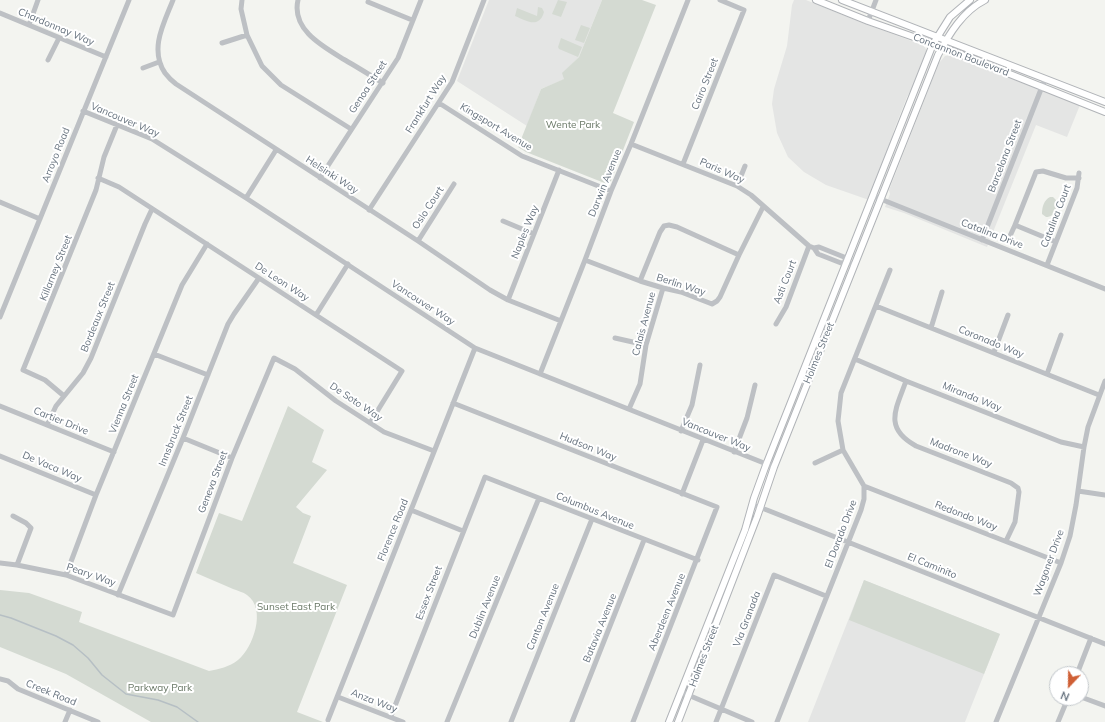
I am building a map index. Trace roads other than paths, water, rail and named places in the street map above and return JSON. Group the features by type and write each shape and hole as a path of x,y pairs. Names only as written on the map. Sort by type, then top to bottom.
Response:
{"main road":[{"name":"Concannon Boulevard","path":"816,0 868,21 942,47 1105,112"},
{"name":"Concannon Boulevard","path":"842,0 1105,102"},
{"name":"Holmes Street","path":"669,722 745,530 766,465 933,44 950,17 970,0"},
{"name":"Holmes Street","path":"678,722 774,468 942,47 958,22 985,0"}],"street":[{"path":"29,25 38,0"},
{"name":"Arroyo Road","path":"0,316 128,0"},
{"path":"143,68 159,62 159,34 173,0"},
{"path":"242,0 241,9 247,35 262,66 282,85 351,129"},
{"path":"298,0 299,18 306,32 318,43 382,83"},
{"name":"Genoa Street","path":"320,178 398,58 421,0"},
{"name":"Frankfurt Way","path":"369,210 452,82 484,0"},
{"name":"Darwin Avenue","path":"540,374 611,191 688,0"},
{"name":"Cairo Street","path":"683,164 744,10 720,0"},
{"path":"868,21 876,0"},
{"path":"368,2 412,20"},
{"name":"Chardonnay Way","path":"0,13 106,57"},
{"path":"222,43 247,35"},
{"path":"48,60 59,38"},
{"name":"Helsinki Way","path":"159,62 165,74 176,84 418,241 490,290 508,300 561,321"},
{"name":"Barcelona Street","path":"982,240 1045,79"},
{"name":"Kingsport Avenue","path":"439,103 522,156 611,191"},
{"name":"Vancouver Way","path":"83,111 152,139 246,198 475,348 774,468"},
{"name":"Killarney Street","path":"64,396 45,380 23,370 96,190 104,157 117,125"},
{"name":"Paris Way","path":"631,144 737,186 751,196 818,254 841,263 847,262 854,265"},
{"path":"246,198 276,150"},
{"path":"737,186 745,166"},
{"name":"Naples Way","path":"508,300 559,170"},
{"name":"Catalina Court","path":"1015,225 1036,172 1043,171 1066,178 1079,175 1077,188 1047,265"},
{"name":"De Leon Way","path":"98,178 119,187 402,371 370,422"},
{"name":"Oslo Court","path":"418,241 454,184"},
{"name":"Catalina Drive","path":"873,196 1105,289"},
{"path":"0,202 40,219"},
{"name":"Berlin Way","path":"585,260 640,281 681,292 712,304 720,297 763,207"},
{"name":"Bordeaux Street","path":"47,425 56,406 83,373 91,358 152,209"},
{"path":"503,221 534,234"},
{"path":"640,281 660,232 664,226 668,225 677,227 739,255"},
{"path":"1010,236 1015,225 1056,242"},
{"name":"Vienna Street","path":"66,575 96,495 182,285 207,244"},
{"name":"Asti Court","path":"776,324 786,307 811,247"},
{"path":"316,315 348,264"},
{"path":"864,486 843,450 838,421 841,393 890,270"},
{"name":"Innsbruck Street","path":"118,594 184,438 228,324 259,278"},
{"name":"Calais Avenue","path":"629,409 640,384 646,345 663,288"},
{"path":"931,328 942,292"},
{"name":"Coronado Way","path":"876,306 1100,395"},
{"path":"994,352 1008,315"},
{"path":"1047,374 1061,335"},
{"path":"615,338 646,345"},
{"name":"Florence Road","path":"328,720 475,348"},
{"path":"154,354 208,376"},
{"name":"De Soto Way","path":"274,358 295,369 336,401 384,432 434,451"},
{"name":"Geneva Street","path":"173,615 232,458 274,358"},
{"name":"Miranda Way","path":"854,359 1061,442 1084,447"},
{"path":"681,431 692,404 700,365"},
{"name":"Madrone Way","path":"906,381 895,413 895,422 899,432 907,440 916,446 1011,483 1018,488 1020,492 1015,522 1006,541"},
{"name":"Wagoner Drive","path":"996,722 1061,563 1070,536 1088,427 1105,381"},
{"path":"734,452 747,418 755,385"},
{"name":"Hudson Way","path":"453,403 717,507"},
{"name":"Cartier Drive","path":"0,406 114,452"},
{"path":"184,438 232,458"},
{"path":"682,494 703,440"},
{"path":"815,463 843,450"},
{"name":"De Vaca Way","path":"0,456 96,495"},
{"name":"Columbus Avenue","path":"485,477 698,560"},
{"name":"Essex Street","path":"391,716 485,477"},
{"name":"Redondo Way","path":"864,486 1061,563"},
{"name":"El Dorado Drive","path":"777,722 826,596 849,543 864,500 864,486"},
{"path":"1078,491 1105,496"},
{"name":"Dublin Avenue","path":"447,722 539,498"},
{"name":"El Caminito","path":"753,505 1105,644"},
{"name":"Aberdeen Avenue","path":"633,722 698,560 717,507"},
{"path":"411,510 463,531"},
{"path":"13,516 26,523 30,528 17,565"},
{"name":"Canton Avenue","path":"511,722 592,519"},
{"name":"Batavia Avenue","path":"572,722 644,540"},
{"name":"Peary Way","path":"0,563 66,575 173,615"},
{"name":"Via Granada","path":"716,722 774,575 826,596"},
{"path":"1080,666 1091,638"},
{"name":"Creek Road","path":"0,679 8,681 18,689 98,722"},
{"path":"681,692 752,722"},
{"name":"Anza Way","path":"338,696 403,722"},
{"path":"1089,700 1105,706"},
{"path":"1058,722 1065,706"},
{"path":"65,722 70,710"}],"waterway":[{"path":"0,615 56,636 73,645 88,658 102,675 126,694 158,700 177,707 198,722"}],"park label":[{"name":"Wente Park","path":"573,125"},
{"name":"Sunset East Park","path":"296,607"},
{"name":"Parkway Park","path":"160,688"}]}
